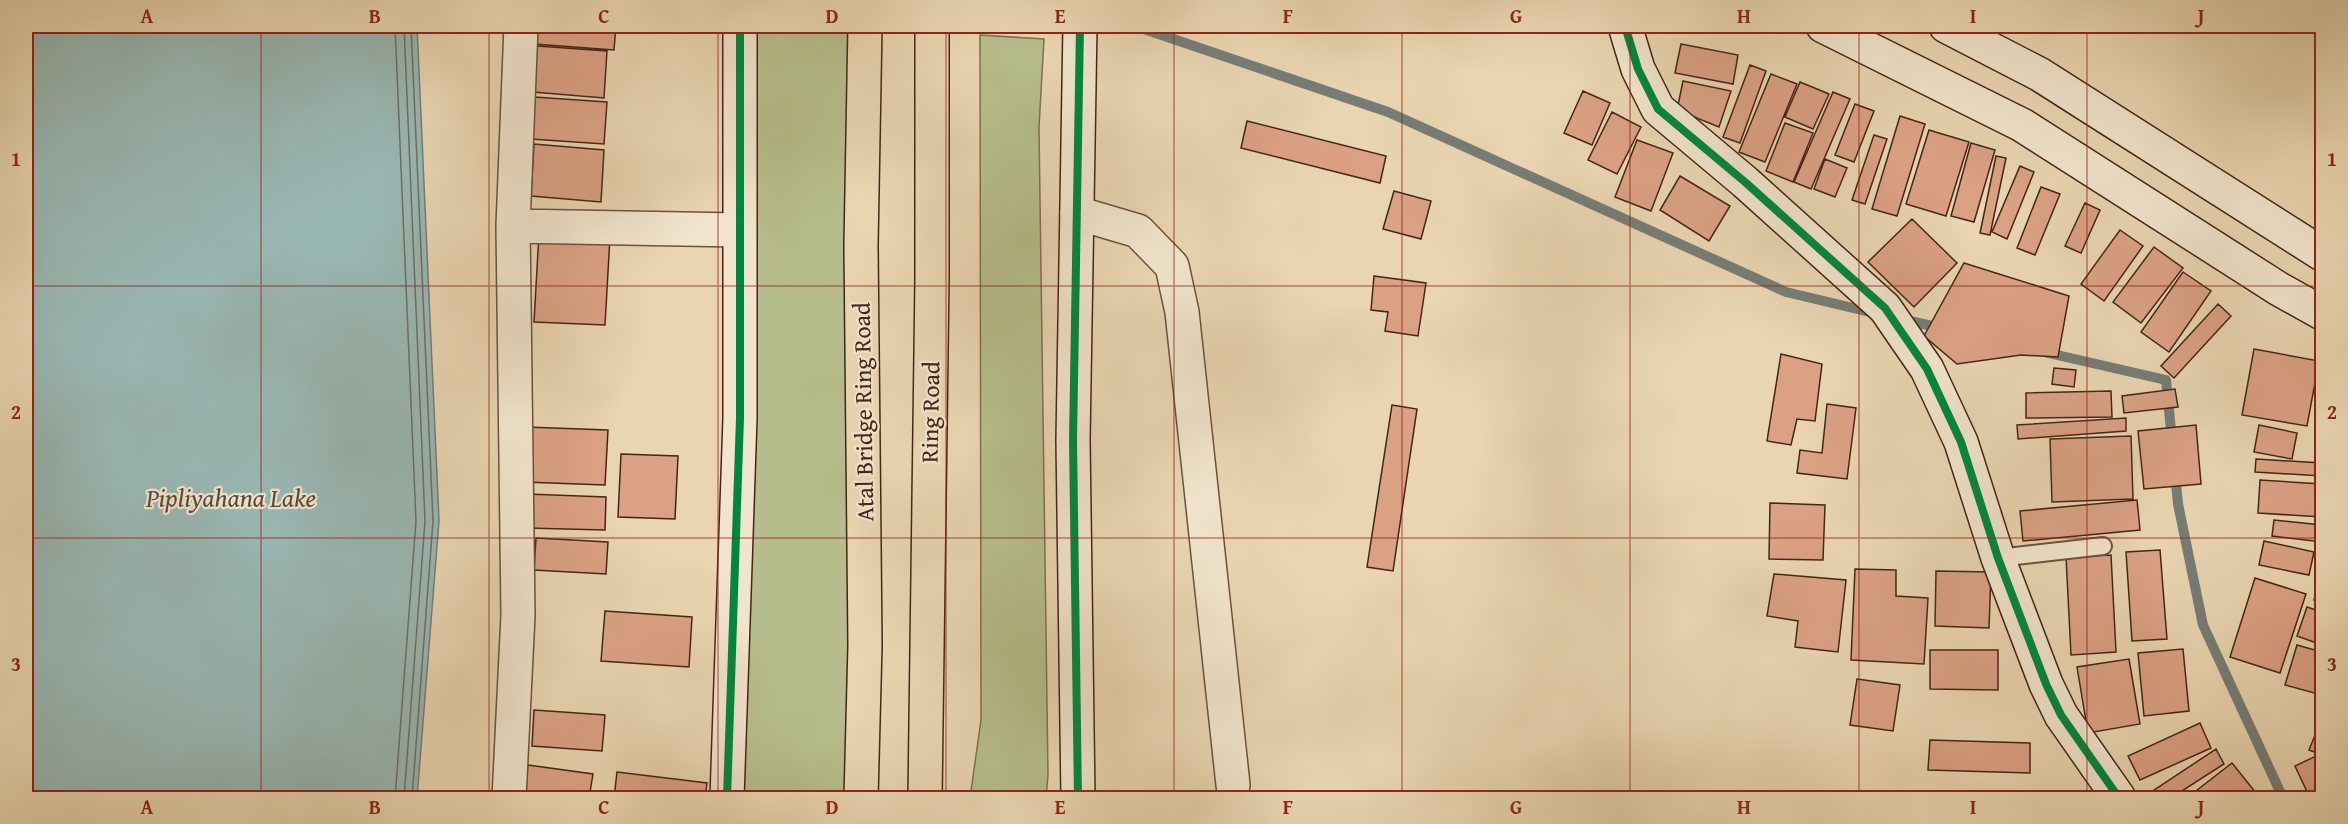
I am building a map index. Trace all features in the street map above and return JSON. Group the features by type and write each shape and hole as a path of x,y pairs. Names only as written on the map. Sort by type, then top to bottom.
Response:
{"main road":[{"name":"Atal Bridge Ring Road","path":"861,798 865,645 861,244 865,26"},
{"name":"Ring Road","path":"925,798 932,278 932,26"}],"street":[{"path":"509,798 518,615 513,226 521,26"},
{"path":"727,798 740,418 740,26"},
{"path":"1626,26 1638,69 1658,109 1753,190 1885,309 1927,369 1961,442 1998,558 2046,684 2061,715 2119,798"},
{"path":"1823,26 2022,125 2279,289 2322,313"},
{"path":"1946,26 2039,74 2322,254"},
{"path":"1078,798 1073,440 1080,28"},
{"path":"1077,213 1138,231 1172,266 1182,312 1233,785"},
{"path":"513,226 739,230"}],"lane":[{"path":"1998,558 2103,546"}],"green space":[{"path":"755,26 852,26 875,798 729,798"},
{"path":"980,35 1044,39 1039,127 1048,775 1046,798 970,798 981,720"}],"water":[{"name":"Pipliyahana Lake","path":"26,26 417,26 439,521 417,798 26,798"}],"building":[{"path":"536,26 616,26 614,50 534,44"},
{"path":"1681,44 1738,55 1733,84 1675,73"},
{"path":"537,46 607,51 604,98 533,92"},
{"path":"1750,65 1766,71 1740,143 1723,137"},
{"path":"1771,74 1797,84 1765,162 1739,152"},
{"path":"1683,81 1731,91 1719,127 1677,110"},
{"path":"1800,82 1829,94 1813,129 1785,117"},
{"path":"1583,91 1610,103 1592,145 1564,133"},
{"path":"1833,92 1850,99 1811,189 1794,182"},
{"path":"534,97 607,102 604,144 531,139"},
{"path":"1855,104 1874,111 1854,162 1835,155"},
{"path":"1612,112 1641,127 1617,174 1588,160"},
{"path":"1900,116 1925,124 1897,216 1872,209"},
{"path":"1247,121 1386,156 1380,183 1241,148"},
{"path":"1785,123 1813,133 1793,182 1766,171"},
{"path":"1929,130 1969,142 1946,216 1906,204"},
{"path":"1874,135 1887,139 1865,204 1852,200"},
{"path":"1637,140 1673,153 1651,211 1615,197"},
{"path":"1971,143 1995,150 1974,222 1951,216"},
{"path":"534,144 604,150 601,202 531,196"},
{"path":"1996,156 2006,158 1990,235 1980,233"},
{"path":"1825,159 1847,168 1835,197 1814,189"},
{"path":"2020,166 2034,172 2007,239 1992,232"},
{"path":"1680,176 1730,206 1709,241 1660,210"},
{"path":"2041,187 2060,194 2035,255 2017,248"},
{"path":"1394,191 1431,201 1421,239 1383,229"},
{"path":"2085,203 2100,210 2081,253 2065,246"},
{"path":"1912,219 1957,263 1914,307 1868,262"},
{"path":"2120,230 2143,246 2104,301 2081,284"},
{"path":"539,233 610,237 605,325 534,322"},
{"path":"2154,247 2183,268 2141,323 2113,302"},
{"path":"1964,263 2069,296 2058,357 2021,355 1957,364 1924,336"},
{"path":"2183,272 2211,291 2169,352 2141,332"},
{"path":"1374,276 1426,283 1418,336 1385,331 1388,312 1371,310"},
{"path":"2218,304 2231,316 2174,378 2161,366"},
{"path":"2254,349 2319,361 2307,426 2242,415"},
{"path":"1781,354 1822,364 1815,421 1797,419 1791,445 1767,441"},
{"path":"2054,368 2076,370 2074,387 2052,384"},
{"path":"2175,389 2178,407 2124,413 2122,396"},
{"path":"2111,391 2112,417 2026,418 2026,393"},
{"path":"1827,404 1856,408 1847,479 1797,473 1800,450 1822,453"},
{"path":"1392,405 1417,409 1393,571 1367,567"},
{"path":"2126,418 2126,431 2018,439 2017,425"},
{"path":"2196,425 2201,484 2144,489 2138,431"},
{"path":"2259,425 2297,433 2292,459 2254,452"},
{"path":"526,427 608,430 605,485 524,482"},
{"path":"2131,436 2133,499 2052,502 2050,439"},
{"path":"621,454 678,456 675,519 618,517"},
{"path":"2256,459 2322,463 2322,476 2255,472"},
{"path":"2260,480 2322,484 2322,517 2258,513"},
{"path":"527,494 606,497 605,530 526,528"},
{"path":"2137,500 2140,530 2023,541 2020,511"},
{"path":"1770,503 1825,505 1823,560 1769,559"},
{"path":"2274,520 2322,525 2322,542 2272,536"},
{"path":"536,538 608,542 606,574 534,570"},
{"path":"2264,541 2314,552 2309,575 2259,565"},
{"path":"2160,550 2167,639 2132,641 2126,552"},
{"path":"2111,555 2116,652 2071,655 2066,557"},
{"path":"1855,569 1896,570 1896,596 1928,598 1924,664 1851,660"},
{"path":"1936,571 1991,572 1989,628 1935,626"},
{"path":"1774,574 1846,580 1838,652 1795,647 1798,621 1767,616"},
{"path":"2255,578 2306,594 2280,673 2230,657"},
{"path":"2317,589 2322,590 2322,603 2314,600"},
{"path":"2307,607 2322,612 2322,645 2297,636"},
{"path":"605,611 692,617 689,667 601,661"},
{"path":"2297,645 2322,652 2322,695 2285,685"},
{"path":"2183,649 2189,711 2144,716 2138,653"},
{"path":"1930,650 1998,650 1998,690 1930,689"},
{"path":"2129,659 2140,724 2088,733 2077,667"},
{"path":"1857,679 1900,685 1893,731 1850,725"},
{"path":"534,710 605,715 602,751 532,746"},
{"path":"2322,718 2322,755 2309,750"},
{"path":"2200,723 2211,748 2140,780 2128,756"},
{"path":"1930,740 2030,743 2030,773 1928,770"},
{"path":"2216,749 2224,764 2171,798 2147,798 2145,796"},
{"path":"2316,756 2322,760 2322,798 2310,798 2295,766"},
{"path":"2232,763 2260,798 2187,798"},
{"path":"528,765 593,774 589,798 524,798"},
{"path":"617,772 707,783 705,798 614,798"}],"waterway":[{"path":"1135,26 1388,112 1786,292 1874,313"},
{"path":"1901,319 1941,328"},
{"path":"2044,352 2166,380 2172,440"},
{"path":"2175,473 2178,504 2203,625 2283,798"}],"cycle path":[{"path":"727,798 740,418 740,26"},
{"path":"1078,798 1073,440 1080,26"},
{"path":"1625,26 1638,69 1658,109 1745,182 1885,308 1927,369 1961,442 1998,558 2046,684 2061,715 2119,798"}]}
